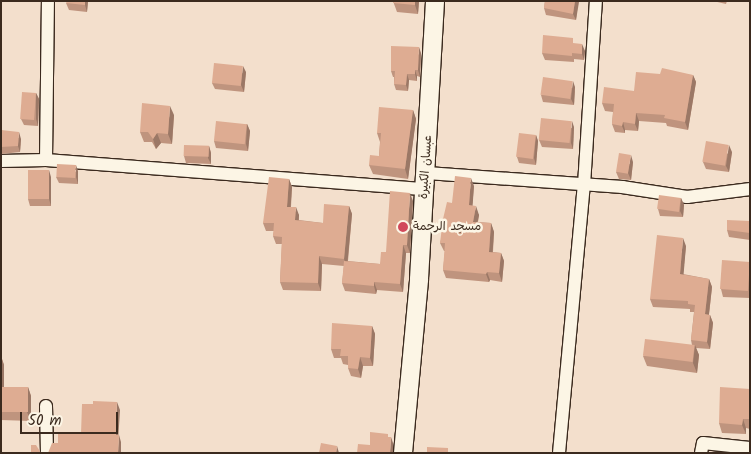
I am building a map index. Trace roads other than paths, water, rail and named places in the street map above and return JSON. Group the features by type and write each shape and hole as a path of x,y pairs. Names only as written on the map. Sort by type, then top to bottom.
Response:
{"main road":[{"name":"عبسان الكبيرة","path":"403,453 426,181 435,1"}],"street":[{"path":"46,160 48,1"},
{"path":"559,453 584,186 596,1"},
{"path":"1,161 46,160 426,181 622,187 687,197 750,189"},
{"path":"46,406 47,453"},
{"path":"702,453 702,443 750,448"}],"place":[{"name":"مسجد الرحمة","path":"403,227"}]}
